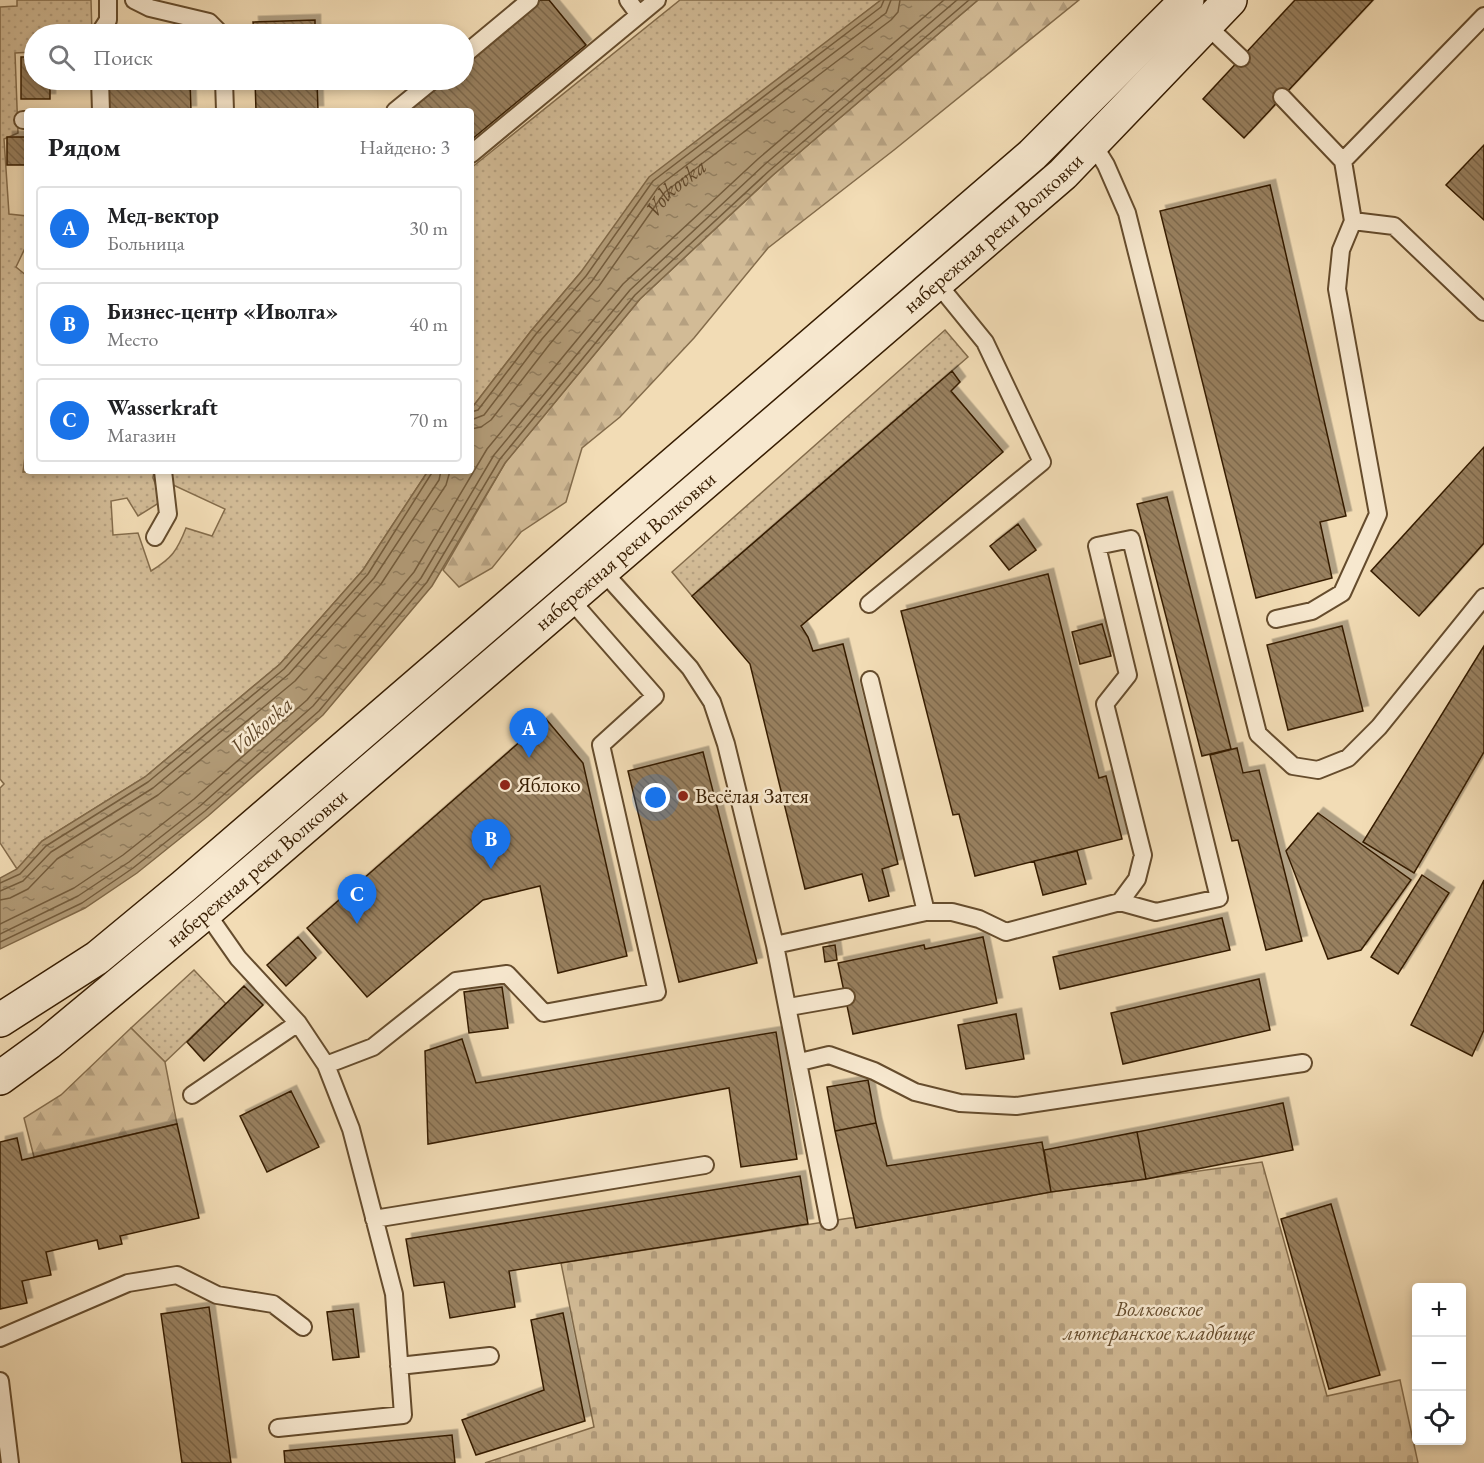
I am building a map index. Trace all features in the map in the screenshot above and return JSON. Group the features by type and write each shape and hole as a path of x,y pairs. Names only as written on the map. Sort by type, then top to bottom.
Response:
{"street":[{"name":"набережная реки Волковки","path":"0,1020 97,958 184,886 1032,155 1192,9 1230,0"},
{"name":"набережная реки Волковки","path":"0,1078 48,1043 207,912 1063,174 1093,143 1192,9"}],"lane":[{"path":"105,24 108,20 108,0"},
{"path":"134,0 150,8 211,24"},
{"path":"474,47 530,0"},
{"path":"628,0 639,15"},
{"path":"474,152 657,0"},
{"path":"1192,9 1241,58"},
{"path":"1343,161 1484,16"},
{"path":"100,90 101,108"},
{"path":"224,90 225,108"},
{"path":"399,108 421,90"},
{"path":"1276,619 1312,611 1342,593 1378,514 1337,289 1341,250 1353,221 1343,161 1282,97"},
{"path":"1071,118 1093,143 1127,213 1258,734 1293,766 1318,770 1348,758 1379,727 1484,597"},
{"path":"1353,221 1395,226 1484,312"},
{"path":"869,604 1042,462 985,342 914,257"},
{"path":"155,537 168,514 163,474"},
{"path":"775,945 926,912 952,912 979,919 1006,932 1120,902 1156,912 1219,898 1131,539 1097,546 1128,675 1105,704 1143,855 1137,879 1120,902"},
{"path":"580,544 690,668 712,702 726,744 775,945 800,1062 829,1221"},
{"path":"326,1065 373,1047 456,981 507,974 543,1013 657,992 601,745 655,696 570,599"},
{"path":"870,680 926,912"},
{"path":"184,886 207,912 238,958 298,1023 326,1065 351,1129 394,1294 403,1415 278,1428"},
{"path":"789,1008 846,997"},
{"path":"192,1095 298,1023"},
{"path":"800,1062 829,1055 874,1071 915,1092 960,1103 1016,1106 1303,1063"},
{"path":"374,1219 705,1165"},
{"path":"0,1338 128,1283 177,1275 217,1295 273,1304 303,1327"},
{"path":"399,1366 490,1356"},
{"path":"0,1381 10,1463"}],"green space":[{"path":"17,0 91,0 92,24 24,24 24,53 15,53 18,133 4,139 9,214 24,216 24,250 16,267 24,274 24,474 154,474 162,501 138,516 127,498 111,501 113,535 138,533 151,571 173,553 186,528 212,536 225,509 171,484 170,474 426,474 363,570 280,664 145,777 42,841 17,869 0,843 0,788 4,784 0,779 0,7 17,6"},
{"path":"680,0 881,0 775,83 581,272 531,331 474,405 474,166"},
{"path":"978,0 1079,0 894,150 768,248 694,338 620,417 582,448 566,502 521,532 492,568 459,587 443,570 505,463 640,299 773,175"},
{"path":"945,330 968,357 692,596 672,572"},
{"path":"194,970 226,1004 165,1062 131,1028"},
{"path":"131,1028 165,1062 177,1124 34,1157 24,1118 61,1095"},
{"name":"Волковское лютеранское кладбище","path":"1262,1162 1327,1396 1400,1380 1412,1445 1414,1445 1418,1463 485,1463 594,1427 561,1263 850,1218 854,1218 856,1228 1051,1192"}],"water":[{"name":"Volkovka","path":"881,0 978,0 773,175 640,299 505,463 432,586 323,715 208,816 137,873 85,908 0,949 0,878 17,869 42,841 145,777 280,664 363,570 426,474 474,474 474,405 531,331 581,272 649,177"}],"building":[{"path":"540,0 549,0 586,45 474,138 474,108 410,108 432,90 474,90 474,55"},
{"path":"1295,0 1373,0 1244,138 1203,99"},
{"path":"315,20 315,24 253,24 253,22"},
{"path":"21,57 24,57 24,90 50,90 50,99 21,99"},
{"path":"108,90 190,90 191,108 109,108"},
{"path":"255,90 317,90 318,108 256,108"},
{"path":"7,137 24,137 24,165 7,165"},
{"path":"1484,145 1484,220 1446,185"},
{"path":"1270,185 1346,516 1320,522 1332,578 1256,598 1160,211"},
{"path":"952,371 960,382 951,391 1003,452 801,626 813,651 843,644 898,864 882,869 889,896 869,901 862,874 805,889 750,664 692,596"},
{"path":"1484,447 1484,543 1419,616 1371,571"},
{"path":"1167,497 1231,749 1202,756 1137,504"},
{"path":"1018,524 1036,550 1009,570 990,546"},
{"path":"1048,574 1099,778 1106,776 1122,839 975,876 959,814 953,815 901,611"},
{"path":"1102,624 1111,656 1080,664 1072,632"},
{"path":"1342,626 1363,711 1288,730 1267,645"},
{"path":"1484,646 1484,752 1414,873 1363,842"},
{"path":"546,719 583,763 627,956 558,973 540,886 483,900 367,997 307,928"},
{"path":"1237,748 1243,773 1259,770 1302,941 1266,950 1238,840 1232,841 1210,755"},
{"path":"703,752 757,963 679,982 628,771"},
{"path":"1318,813 1411,880 1361,950 1328,959 1286,851"},
{"path":"1077,851 1086,884 1043,895 1034,861"},
{"path":"1422,875 1449,893 1398,974 1371,957"},
{"path":"1484,880 1484,1030 1472,1056 1411,1025"},
{"path":"1222,918 1230,950 1060,989 1053,957"},
{"path":"298,937 316,958 286,986 267,965"},
{"path":"983,937 997,1003 853,1034 838,963 924,945 925,949"},
{"path":"835,945 837,960 825,962 823,947"},
{"path":"1259,979 1270,1030 1123,1064 1111,1013"},
{"path":"244,986 263,1005 204,1061 187,1042"},
{"path":"502,987 508,1028 469,1033 464,992"},
{"path":"1016,1014 1024,1059 966,1069 958,1025"},
{"path":"776,1032 797,1159 741,1167 729,1088 428,1144 425,1051 462,1039 476,1083"},
{"path":"868,1080 876,1123 835,1131 827,1087"},
{"path":"291,1091 319,1147 267,1172 240,1116"},
{"path":"1283,1103 1293,1150 1146,1179 1137,1132"},
{"path":"876,1123 887,1166 1042,1142 1051,1192 856,1228 835,1131"},
{"path":"177,1124 199,1218 120,1236 122,1244 99,1249 97,1240 46,1252 51,1275 22,1281 27,1303 0,1309 0,1142 17,1138 22,1160"},
{"path":"1137,1132 1146,1179 1051,1192 1044,1150"},
{"path":"800,1176 808,1224 509,1271 515,1307 450,1318 444,1282 414,1286 406,1239"},
{"path":"1331,1204 1380,1375 1329,1389 1281,1219"},
{"path":"209,1307 231,1463 182,1463 161,1314"},
{"path":"353,1309 359,1357 333,1360 327,1312"},
{"path":"563,1313 585,1421 476,1455 462,1420 544,1390 531,1320"},
{"path":"452,1435 455,1463 285,1463 284,1451"}],"place":[{"name":"Мед-вектор","path":"529,758"},
{"name":"Яблоко","path":"505,785"},
{"name":"Весёлая Затея","path":"683,796"},
{"name":"Бизнес-центр «Иволга»","path":"491,869"},
{"name":"Wasserkraft","path":"357,924"}]}
